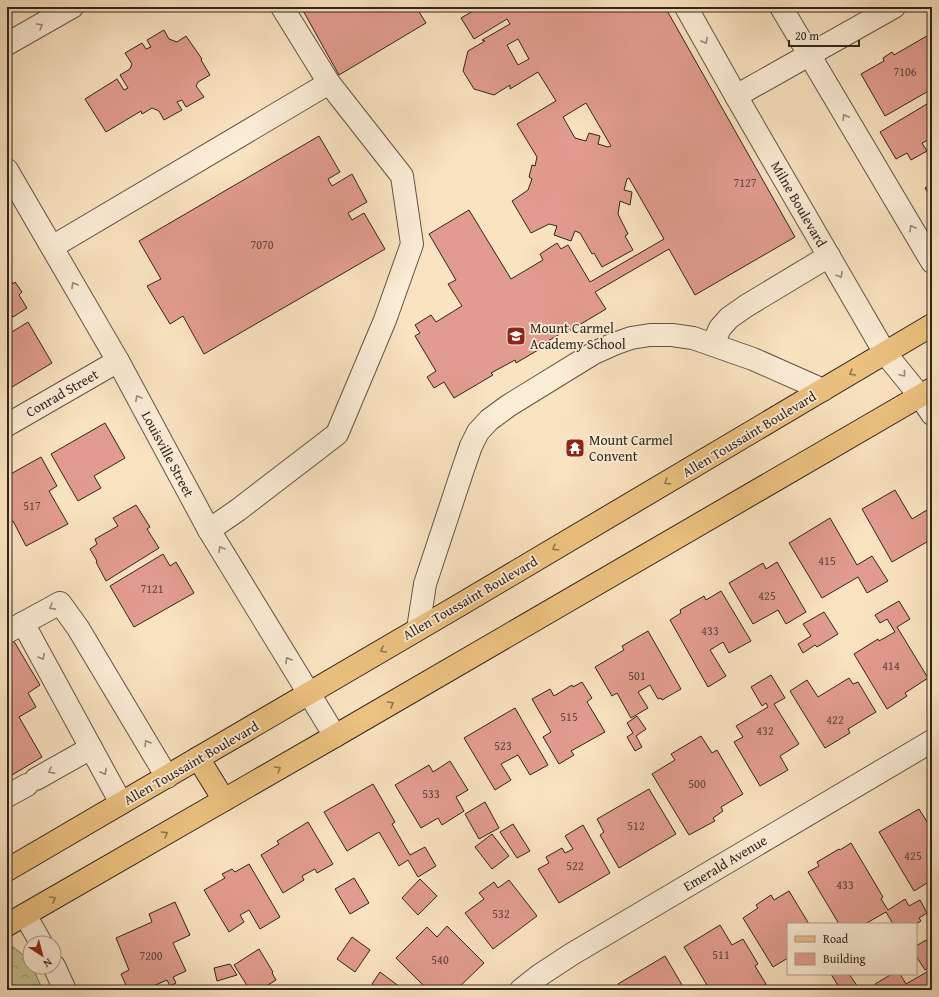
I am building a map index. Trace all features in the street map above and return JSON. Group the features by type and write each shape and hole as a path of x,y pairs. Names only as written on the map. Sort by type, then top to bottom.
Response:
{"main road":[{"name":"Allen Toussaint Boulevard","path":"8,867 167,777 932,325"},
{"path":"16,920 926,392"},
{"path":"198,758 224,800"}],"street":[{"path":"7,44 72,7"},
{"path":"209,530 238,510 337,434 385,320 412,244 402,176 329,83 282,7"},
{"name":"Milne Boulevard","path":"686,7 885,353 926,392 932,414"},
{"path":"781,7 932,262"},
{"path":"736,96 894,7"},
{"path":"52,247 329,83"},
{"name":"Louisville Street","path":"7,170 118,361 209,530 335,736"},
{"path":"713,344 720,328 729,318 746,306 829,256"},
{"path":"418,629 425,584 471,446 478,432 489,420 508,406 594,354 614,344 631,338 650,335 672,335 693,338 753,359 823,390"},
{"name":"Conrad Street","path":"7,425 118,361"},
{"path":"121,803 91,748 15,628 60,603 78,628 167,777"},
{"name":"Emerald Avenue","path":"521,990 540,975 578,950 932,741"},
{"path":"7,796 91,748"},
{"path":"16,920 32,935"},
{"path":"58,975 65,990"}],"green space":[{"path":"13,947 22,954 22,975 36,975 43,990 7,990 7,951"}],"building":[{"path":"301,7 416,7 426,23 339,75"},
{"path":"480,7 665,7 795,237 695,295 669,249 595,292 606,309 569,331 568,329 543,344 545,346 516,363 515,360 491,373 493,375 454,398 444,382 434,388 427,377 436,371 415,336 420,333 415,325 431,315 436,322 462,306 448,284 456,280 429,234 469,210 511,279 543,260 540,254 557,243 561,249 568,245 590,282 664,239 629,178 627,179 624,190 632,192 630,205 620,201 618,214 628,234 625,236 633,250 602,267 594,253 592,254 580,233 575,231 571,241 554,235 557,226 549,224 531,233 512,201 528,190 532,179 529,177 532,165 535,166 537,157 517,124 556,101 538,72 510,89 510,85 494,95 474,89 463,71 468,51 485,41 482,40 510,24 507,19 474,39 461,18","holes":["518,39 529,59 518,65 507,45","586,103 611,146 608,147 598,144 600,136 589,133 586,141 575,138 563,117"]},
{"path":"164,30 169,39 177,42 186,36 202,59 201,60 210,75 198,82 196,86 204,97 186,107 182,100 177,102 182,110 164,120 159,111 152,108 142,114 141,111 106,132 85,99 117,79 124,90 128,88 120,75 130,69 132,64 125,53 142,43 146,49 151,47 147,40"},
{"path":"932,33 932,89 885,116 861,74 884,61 883,58 892,52 894,55"},
{"path":"932,101 932,138 922,143 927,151 911,160 907,153 896,159 880,132"},
{"path":"319,136 340,172 328,179 332,186 352,174 367,202 348,213 352,220 364,213 385,249 204,354 183,316 170,324 147,286 161,279 139,241"},
{"path":"932,184 932,200 925,188"},
{"path":"7,274 13,284 15,282 22,292 19,295 27,308 13,317 7,308"},
{"path":"28,322 52,363 7,390 7,335"},
{"path":"105,423 125,458 94,476 101,488 78,501 51,454"},
{"path":"41,457 57,486 49,491 68,524 26,546 13,521 7,524 7,476"},
{"path":"895,490 912,519 932,507 932,539 892,562 862,509"},
{"path":"136,505 150,527 147,529 159,548 106,581 90,549 97,544 95,539 118,526 113,518"},
{"path":"830,518 857,565 872,556 888,581 867,593 858,577 822,598 789,543"},
{"path":"163,554 170,566 176,562 194,593 134,627 110,586"},
{"path":"777,562 806,612 786,624 778,610 753,624 729,583 763,563 766,569"},
{"path":"721,591 751,641 729,653 723,642 710,650 726,676 708,687 670,620 681,613 680,610 704,596 706,600"},
{"path":"899,601 910,619 897,627 928,678 905,693 907,696 887,709 854,654 878,639 879,641 895,632 887,619 880,623 875,615"},
{"path":"824,612 838,634 817,647 815,645 803,653 798,644 811,636 803,624"},
{"path":"648,631 681,689 662,700 661,698 658,699 650,685 638,692 648,708 631,718 617,693 612,696 595,667 624,650 622,646"},
{"path":"12,638 40,685 28,693 36,707 19,717 42,757 7,778 7,641"},
{"path":"771,675 785,698 774,704 799,744 780,756 788,770 760,786 734,742 743,737 736,726 768,707 766,703 762,706 751,687"},
{"path":"849,678 853,684 858,682 876,712 848,729 850,733 825,748 790,691 807,680 818,697"},
{"path":"582,682 592,698 587,702 605,732 571,751 574,755 559,764 543,737 551,732 532,699 550,689 554,696 572,685 573,687"},
{"path":"515,708 548,765 530,775 518,755 501,764 511,780 495,790 464,738"},
{"path":"637,716 646,729 636,736 642,747 635,751 627,737 633,733 627,723"},
{"path":"701,736 712,753 717,750 743,794 721,807 723,811 713,818 715,821 689,835 652,774 675,760 671,754"},
{"path":"450,761 468,790 456,797 464,811 442,825 438,818 421,828 395,785 429,765 433,772"},
{"path":"373,784 395,822 392,824 410,855 425,847 436,866 418,877 408,860 399,866 379,832 347,851 324,812"},
{"path":"649,789 676,834 619,868 600,835 604,832 597,819"},
{"path":"485,802 499,828 479,839 465,814"},
{"path":"919,809 929,825 932,823 932,880 914,891 879,832"},
{"path":"308,822 333,864 317,873 315,869 302,876 304,880 283,893 261,855 279,844 277,841"},
{"path":"513,824 530,851 517,858 500,832"},
{"path":"583,825 610,873 559,903 538,869 549,863 546,857 562,848 565,853 573,849 565,836"},
{"path":"492,834 509,856 492,869 475,847"},
{"path":"851,843 883,897 881,899 888,910 905,899 909,906 920,900 927,913 919,918 921,921 917,923 892,923 886,912 867,923 838,923 808,872 819,866 817,862 839,849 840,850"},
{"path":"249,864 280,917 260,929 249,910 240,915 244,922 229,932 204,890 225,878 222,874 232,869 235,872"},
{"path":"354,878 369,903 350,914 335,889"},
{"path":"420,879 437,896 418,915 402,898"},
{"path":"509,880 537,916 493,949 465,913 484,899 479,893 494,882 498,888"},
{"path":"789,891 808,923 787,923 787,959 773,967 743,918 758,908 756,905 771,895 774,900"},
{"path":"175,902 190,935 173,943 186,971 173,977 176,983 170,986 167,980 144,990 128,990 121,974 129,970 116,938 152,922 149,914"},
{"path":"720,925 732,945 743,939 758,964 755,966 766,984 757,990 710,990 684,947"},
{"path":"447,926 484,963 456,990 428,990 396,958 427,927 437,937"},
{"path":"352,937 370,950 355,972 337,959"},
{"path":"926,940 932,949 932,966 925,970 917,958 917,945"},
{"path":"259,949 273,972 272,973 276,980 260,990 251,990 234,965"},
{"path":"665,956 685,990 622,990 618,984"},
{"path":"230,964 237,975 217,981 214,968"},
{"path":"932,969 932,990 878,990 875,984 890,975 901,975 906,984"},
{"path":"380,972 400,987 397,990 371,990 374,986 372,984"},
{"path":"832,975 850,975 860,990 839,990 840,989"}],"place":[{"name":"Mount Carmel Academy School","path":"516,336"},
{"name":"Mount Carmel Convent","path":"575,448"}]}
